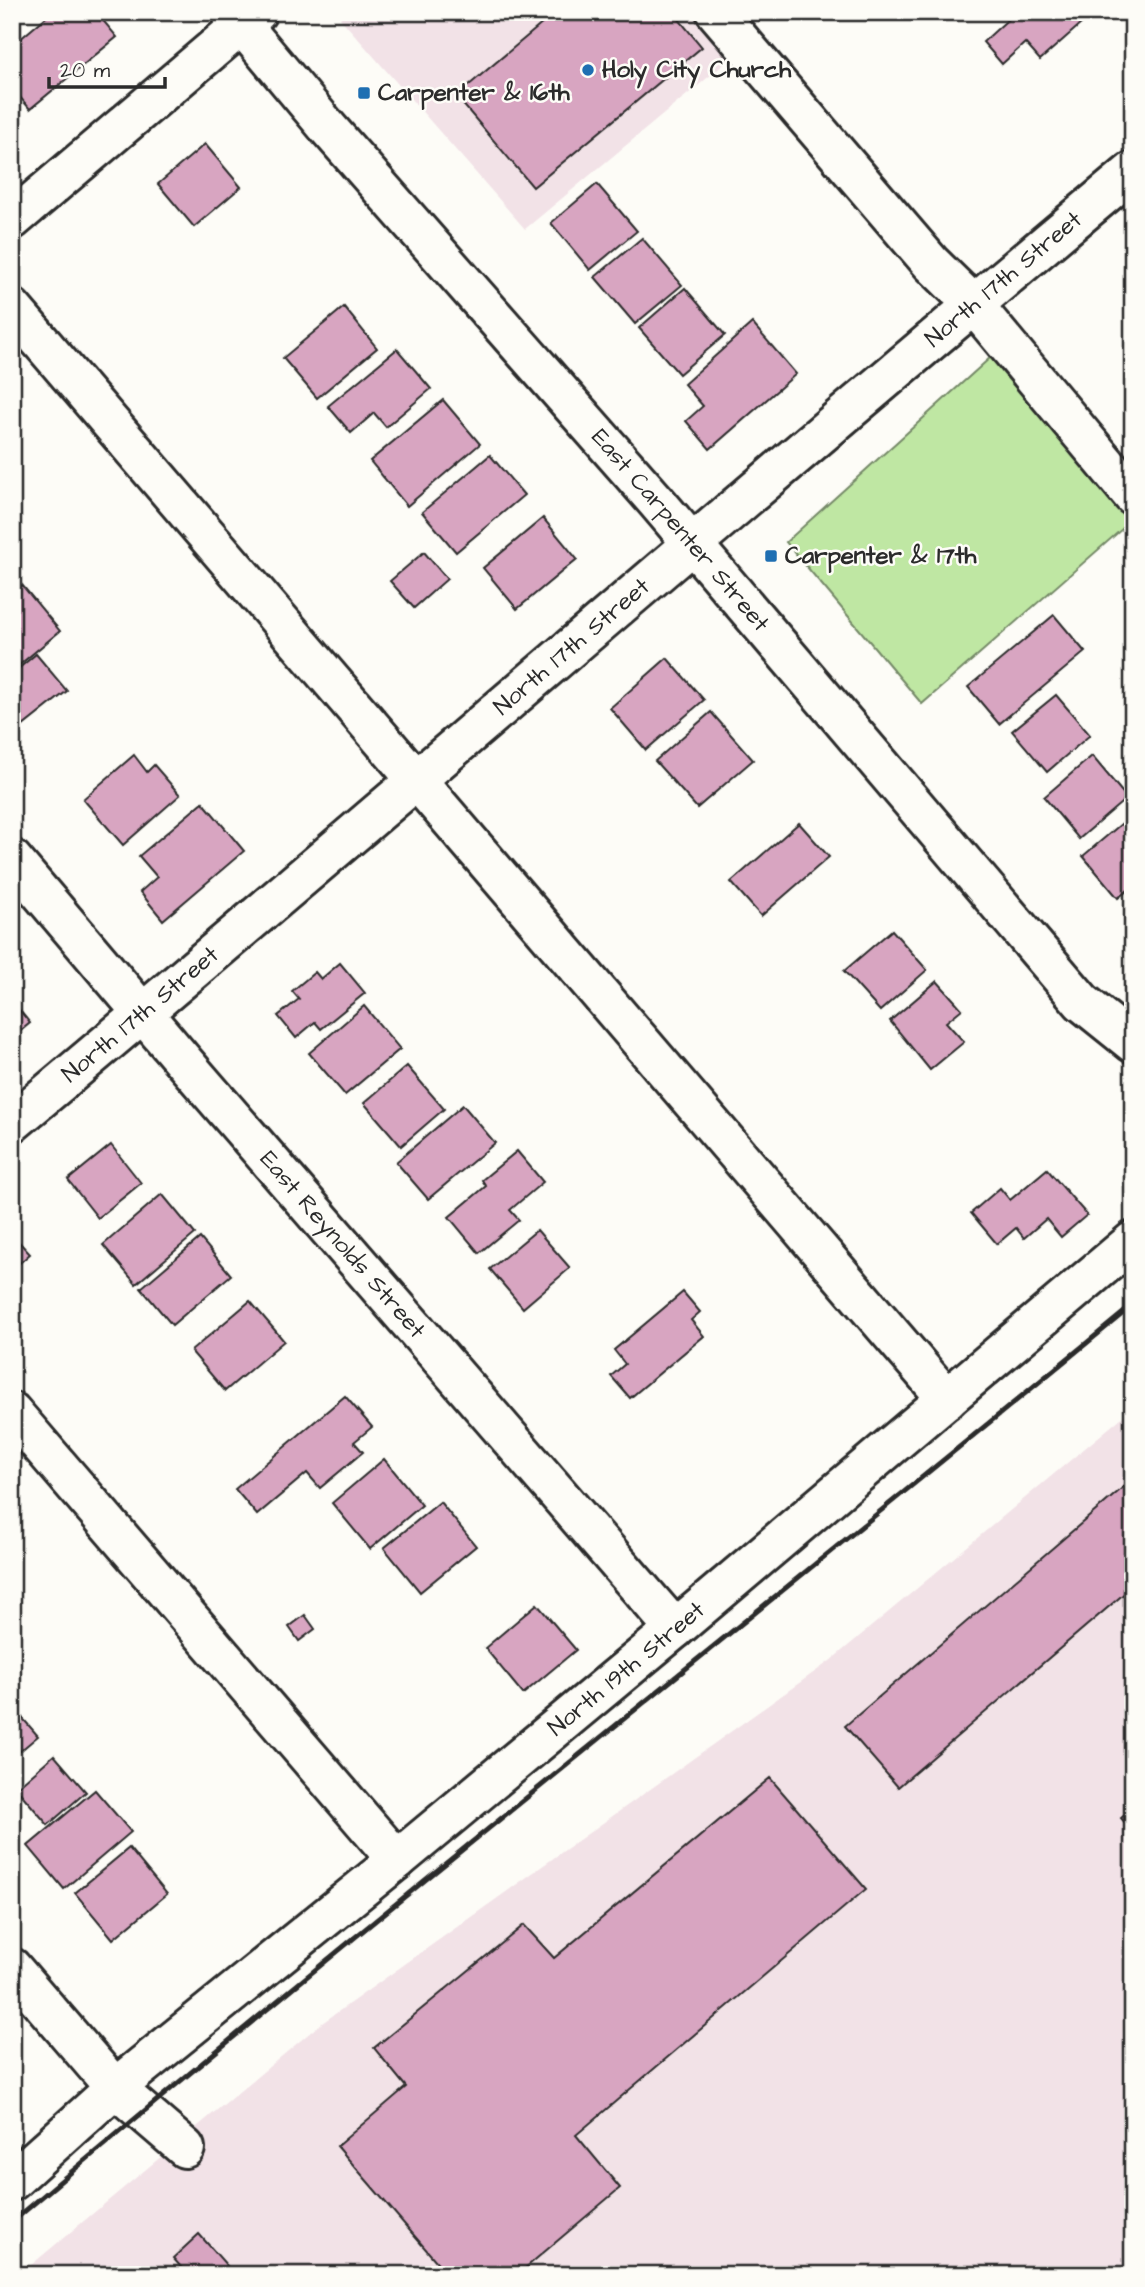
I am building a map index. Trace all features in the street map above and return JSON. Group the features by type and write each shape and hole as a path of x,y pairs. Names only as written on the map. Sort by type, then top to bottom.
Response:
{"street":[{"path":"716,12 931,263 973,304 1133,496"},
{"path":"12,220 243,17"},
{"name":"East Carpenter Street","path":"243,17 328,128 692,544 1082,1002 1133,1043"},
{"name":"North 17th Street","path":"12,1123 973,304 1133,171"},
{"path":"12,307 947,1399"},
{"name":"East Reynolds Street","path":"12,859 675,1629"},
{"name":"North 19th Street","path":"12,2181 114,2088 397,1860 675,1629 1133,1241"},
{"path":"12,1412 397,1860"},
{"path":"12,1968 114,2088 185,2148"}],"shaded area":[{"path":"346,12 699,12 735,55 525,229 340,18"},
{"path":"1133,1408 1133,2275 19,2275 318,2026 830,1661"}],"green space":[{"path":"991,357 1130,522 922,704 786,542"}],"building":[{"path":"52,12 96,12 117,37 30,109 12,88 12,46"},
{"path":"556,12 673,12 702,47 533,187 456,96"},
{"path":"1016,12 1071,12 1081,24 1040,60 1025,43 1002,64 983,42"},
{"path":"205,144 241,187 194,227 158,184"},
{"path":"597,184 637,231 590,270 551,223"},
{"path":"642,238 682,285 635,324 595,277"},
{"path":"685,288 725,335 679,374 639,328"},
{"path":"344,307 377,348 317,398 283,358"},
{"path":"752,323 796,374 710,449 686,421 703,406 684,384"},
{"path":"397,349 431,389 386,427 374,413 351,433 328,406"},
{"path":"443,400 480,444 407,506 370,461"},
{"path":"490,455 524,495 456,552 422,512"},
{"path":"543,518 577,559 517,609 483,568"},
{"path":"424,552 447,579 414,608 390,581"},
{"path":"22,585 60,631 12,671 12,593"},
{"path":"1054,615 1085,652 999,724 968,687"},
{"path":"36,654 67,691 23,726 12,713 12,674"},
{"path":"667,658 704,700 646,750 610,708"},
{"path":"1056,695 1090,735 1047,772 1012,731"},
{"path":"711,712 753,760 697,808 655,761"},
{"path":"134,755 147,772 154,765 180,795 123,845 83,799"},
{"path":"1092,756 1127,798 1079,839 1044,797"},
{"path":"203,802 244,851 163,920 140,892 157,877 139,856"},
{"path":"1133,814 1133,886 1118,898 1083,856"},
{"path":"799,823 829,857 761,916 731,882"},
{"path":"892,930 927,970 880,1011 844,971"},
{"path":"340,963 365,993 321,1029 315,1022 296,1038 278,1016 299,999 292,991 315,972 321,979"},
{"path":"937,981 962,1009 946,1022 964,1042 930,1070 890,1021"},
{"path":"12,1001 30,1023 12,1038"},
{"path":"364,1006 400,1049 345,1095 309,1053"},
{"path":"407,1066 444,1109 401,1146 364,1103"},
{"path":"463,1105 495,1143 428,1199 396,1162"},
{"path":"111,1145 141,1183 98,1218 68,1180"},
{"path":"517,1151 543,1182 510,1210 519,1220 479,1253 449,1217 486,1186 482,1180"},
{"path":"1047,1169 1087,1215 1061,1237 1046,1219 1024,1238 1016,1228 997,1244 971,1213 1000,1188 1010,1200"},
{"path":"162,1194 195,1234 136,1284 103,1245"},
{"path":"537,1230 570,1268 523,1308 490,1269"},
{"path":"200,1238 231,1275 172,1325 141,1288"},
{"path":"19,1242 30,1254 14,1268 12,1248"},
{"path":"683,1292 700,1312 691,1320 704,1336 630,1398 611,1376 625,1364 614,1350"},
{"path":"250,1301 284,1341 225,1391 191,1351"},
{"path":"345,1396 372,1427 354,1442 363,1452 320,1488 307,1473 257,1515 235,1489"},
{"path":"384,1459 422,1505 370,1549 332,1503"},
{"path":"1133,1479 1133,1586 898,1787 845,1726"},
{"path":"440,1502 476,1546 420,1592 384,1548"},
{"path":"537,1604 576,1650 523,1694 485,1648"},
{"path":"305,1615 315,1629 299,1641 289,1627"},
{"path":"12,1706 38,1736 12,1758"},
{"path":"54,1755 86,1792 48,1825 16,1788"},
{"path":"770,1778 866,1889 576,2135 620,2188 517,2275 448,2275 337,2146 406,2087 374,2048 524,1925 554,1958"},
{"path":"95,1790 131,1832 64,1889 28,1846"},
{"path":"1133,1808 1133,1832 1121,1818"},
{"path":"129,1848 167,1894 113,1939 75,1893"},
{"path":"199,2234 235,2275 188,2275 173,2258"}],"railway":[{"path":"12,2222 290,1990 1133,1305"}],"place":[{"name":"Holy City Church","path":"588,70"},
{"name":"Carpenter & 16th","path":"364,93"},
{"name":"Carpenter & 17th","path":"771,556"}]}
